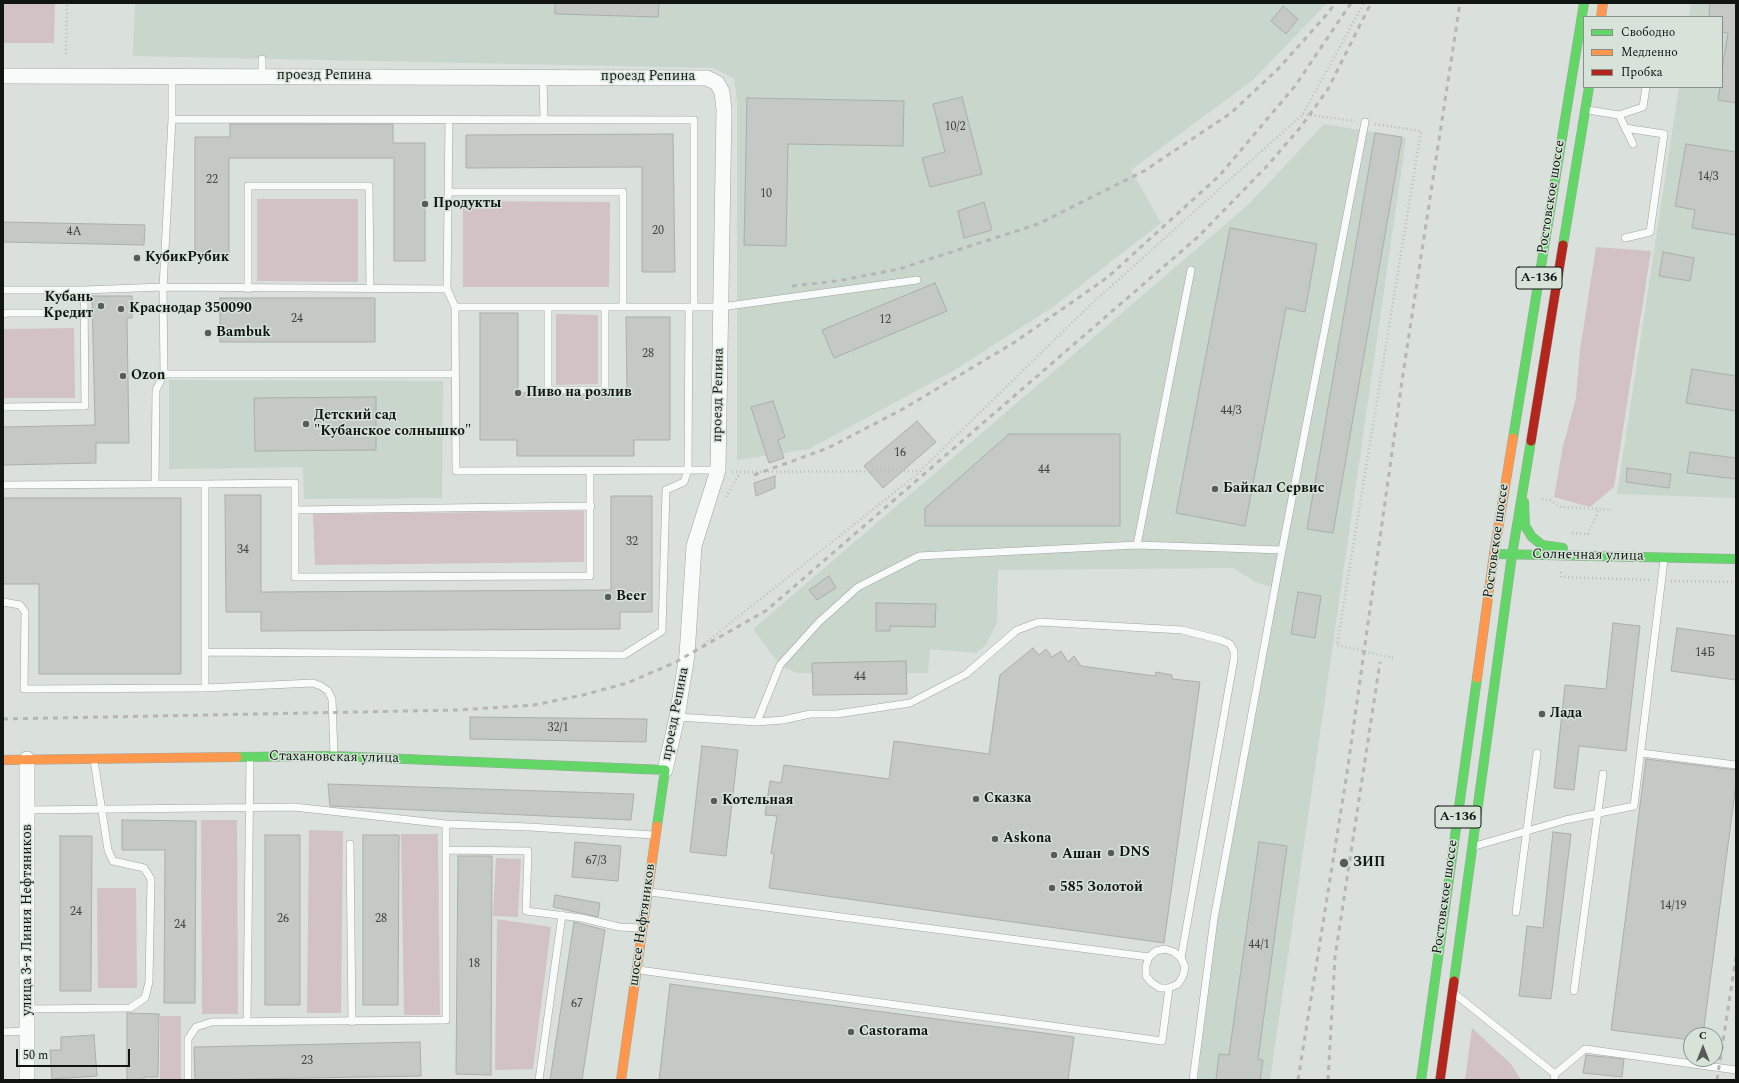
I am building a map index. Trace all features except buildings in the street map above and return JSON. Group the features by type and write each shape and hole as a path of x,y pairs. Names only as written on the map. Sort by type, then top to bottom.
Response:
{"main road":[{"name":"Ростовское шоссе","path":"1421,1080 1494,554 1584,3"},
{"path":"1601,16 1603,3"},
{"name":"Ростовское шоссе","path":"1440,1080 1512,555 1589,88"},
{"name":"Солнечная улица","path":"1525,476 1525,526 1532,537 1542,544 1550,547 1660,552 1665,558"},
{"name":"Солнечная улица","path":"1494,554 1736,559"},
{"name":"Стахановская улица","path":"3,760 334,756 664,770"},
{"name":"шоссе Нефтяников","path":"621,1080 664,770"}],"street":[{"name":"проезд Репина","path":"3,76 707,78 717,83 722,92 724,110 718,470 694,546 687,656 677,717 664,770"},
{"name":"улица 3-я Линия Нефтяников","path":"27,1080 28,759"}],"lane":[{"path":"262,59 262,76"},
{"path":"155,484 156,390 164,374 163,287 172,120 172,76"},
{"path":"543,77 544,120"},
{"path":"1586,110 1619,115 1643,107 1646,88"},
{"path":"1619,115 1633,144"},
{"path":"172,120 694,120 688,470 684,482 666,490 662,631 624,656 206,652"},
{"path":"449,120 447,289 455,307 456,471 718,470"},
{"path":"1193,1080 1214,919 1282,550 1364,122"},
{"path":"1625,128 1664,134 1650,232 1625,238"},
{"path":"248,289 248,186 369,186 370,288"},
{"path":"448,192 623,192 623,306"},
{"path":"1137,544 1192,270"},
{"path":"455,307 721,307 917,280"},
{"path":"3,290 84,290 163,287 248,289 447,289"},
{"path":"3,407 85,406 84,290"},
{"path":"548,307 548,390 605,390 605,307"},
{"path":"3,314 84,313"},
{"path":"164,374 455,374"},
{"path":"3,486 295,483 295,577 590,576 590,470"},
{"path":"205,484 205,688"},
{"path":"295,510 591,506"},
{"path":"757,722 780,665 818,622 858,587 919,556 1137,544 1282,550"},
{"path":"1472,847 1565,820 1634,806 1665,558"},
{"path":"3,602 20,604 25,612 24,689 205,688 312,683 321,686 328,691 332,699 334,756"},
{"path":"677,717 757,722 783,720 810,714 837,714 910,703 966,674 1017,630 1039,622 1182,630 1221,640 1230,644 1234,651 1234,659 1181,958"},
{"path":"1641,753 1736,764"},
{"path":"1516,912 1537,754"},
{"path":"247,1022 250,757"},
{"path":"28,1009 130,1008 144,998 149,982 151,879 144,868 113,861 108,850 100,809 94,758"},
{"path":"1574,991 1603,774"},
{"path":"28,810 294,807 446,824 633,832 656,835"},
{"path":"188,1080 188,1040 196,1027 212,1022 446,1020 446,824"},
{"path":"350,844 352,1022"},
{"path":"446,850 528,851 526,911 562,915 620,927 643,928"},
{"path":"648,892 1149,957"},
{"path":"539,1080 562,915"},
{"path":"1166,949 1174,952 1181,958 1185,967 1183,976 1178,984 1169,988 1160,988 1152,984 1146,976 1146,966 1149,957 1156,951 1166,949"},
{"path":"637,969 1162,1041 1169,988"},
{"path":"1452,992 1554,1077 1585,1049 1736,1070"},
{"path":"3,1032 28,1031"}],"path":[{"path":"66,54 67,3"},
{"path":"704,644 920,471 1088,307 1303,114 1364,3"},
{"path":"1303,114 1421,131 1337,645 1392,658"},
{"path":"718,470 740,473 920,471"},
{"path":"1539,499 1550,500 1561,507 1599,509"}],"shaded area":[{"path":"3,3 55,3 54,43 3,43"},
{"path":"135,3 1327,3 1253,80 1131,170 1161,223 1053,307 953,371 809,449 737,460 737,100 734,78 713,68 133,56"},
{"path":"1691,3 1736,3 1736,498 1617,494 1679,88 1723,88 1723,16 1689,16"},
{"path":"1324,124 1406,138 1270,1080 1198,1080 1211,955 1275,588 1257,583 1233,568 998,570 997,623 985,646 976,653 930,649 928,673 796,673 780,665 753,629 1249,204"},
{"path":"257,199 358,199 358,282 257,281"},
{"path":"463,201 610,202 609,287 463,287"},
{"path":"1596,247 1651,251 1614,487 1590,507 1554,497 1563,446 1576,398 1580,350"},
{"path":"556,314 598,315 598,384 556,385"},
{"path":"74,328 75,398 3,398 3,329"},
{"name":"Детский сад \"Кубанское солнышко\"","path":"169,380 443,381 442,498 304,499 303,467 169,469"},
{"path":"584,511 584,562 315,565 313,514"},
{"path":"201,820 237,820 238,1014 202,1014"},
{"path":"309,830 343,831 341,1013 307,1013"},
{"path":"401,834 438,834 440,1015 404,1015"},
{"path":"496,858 521,859 518,917 493,916"},
{"path":"97,888 136,888 137,988 98,988"},
{"path":"497,919 551,927 533,1069 495,1070"},
{"path":"160,1016 181,1016 181,1080 160,1080"},
{"path":"1472,1028 1511,1064 1521,1080 1465,1080"}],"railway":[{"path":"792,286 837,281 899,269 1038,224 1144,171 1231,113 1279,68 1328,13 1335,3"},
{"path":"754,475 828,448 903,409 1015,342 1108,277 1220,175 1295,86 1351,3"},
{"path":"3,719 458,710 534,705 583,695 627,683 674,663 767,610 1199,236 1267,166 1300,128 1328,89 1371,3"},
{"path":"1298,1080 1347,773 1403,374 1460,3"},
{"path":"1328,1080 1335,957 1380,662"},
{"path":"1717,1080 1736,957"}],"traffic: fast":[{"path":"1513,438 1584,3"},
{"path":"1563,245 1589,88"},
{"path":"1454,981 1512,555 1531,441"},
{"path":"1524,502 1525,526 1532,537 1542,545 1563,548"},
{"path":"1495,554 1736,559"},
{"path":"1421,1080 1477,678"},
{"path":"237,757 334,756 665,770 657,826"}],"traffic: slow":[{"path":"1601,16 1603,3"},
{"path":"1477,678 1494,554 1513,438"},
{"path":"3,760 237,757"},
{"path":"621,1080 657,826"}],"traffic: jam":[{"path":"1531,441 1563,245"},
{"path":"1440,1080 1454,981"}],"place":[{"name":"Продукты","path":"425,204"},
{"name":"КубикРубик","path":"137,258"},
{"name":"Кубань Кредит","path":"101,306"},
{"name":"Краснодар 350090","path":"121,309"},
{"name":"Bambuk","path":"208,333"},
{"name":"Ozon","path":"123,376"},
{"name":"Пиво на розлив","path":"518,393"},
{"name":"Детский сад \"Кубанское солнышко\"","path":"306,424"},
{"name":"Байкал Сервис","path":"1215,489"},
{"name":"Beer","path":"608,597"},
{"name":"Лада","path":"1542,714"},
{"name":"Сказка","path":"976,799"},
{"name":"Котельная","path":"714,801"},
{"name":"Askona","path":"995,839"},
{"name":"DNS","path":"1111,853"},
{"name":"Ашан","path":"1054,855"},
{"name":"ЗИП","path":"1344,863"},
{"name":"585 Золотой","path":"1052,888"},
{"name":"Castorama","path":"851,1032"}]}
